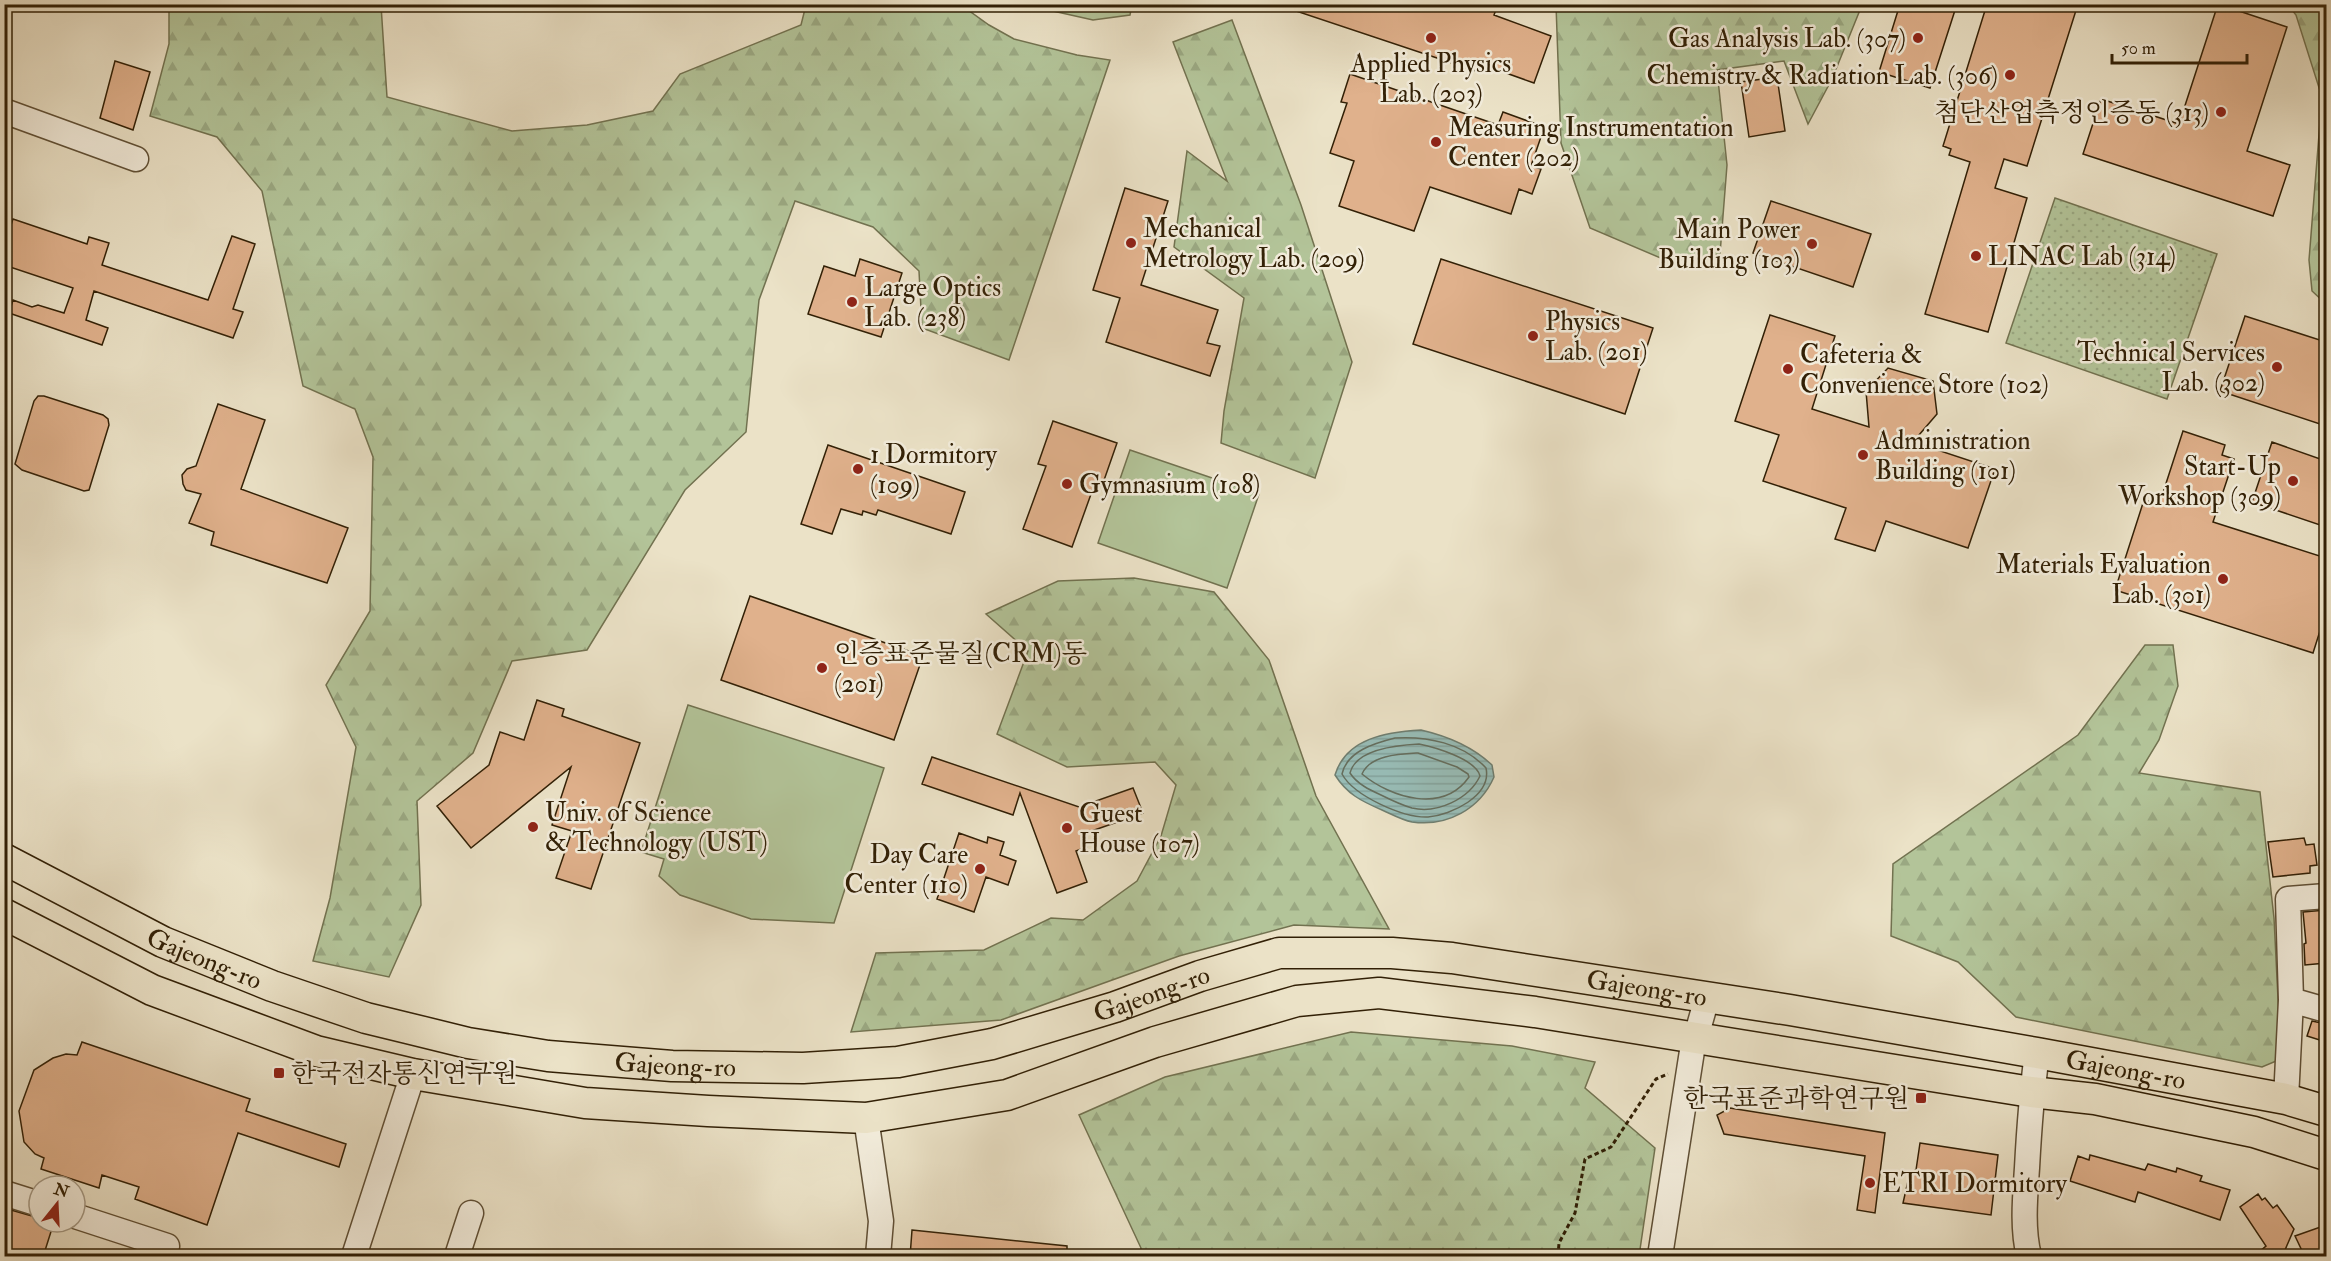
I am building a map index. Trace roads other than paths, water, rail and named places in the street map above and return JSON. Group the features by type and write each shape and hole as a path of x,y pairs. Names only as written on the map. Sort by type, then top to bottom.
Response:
{"main road":[{"name":"Gajeong-ro","path":"4,859 163,942 272,986 366,1018 468,1043 548,1056 672,1066 803,1068 898,1062 992,1044 1115,1007 1200,976 1280,953 1392,953 1452,958 1790,1010 2037,1053 2286,1100 2326,1111"},
{"name":"Gajeong-ro","path":"4,914 152,990 316,1050 413,1074 585,1102 708,1112 866,1118 1007,1095 1155,1042 1297,1001 1379,993 1535,1012 1693,1051 2095,1099 2254,1132 2326,1155"}],"street":[{"path":"4,111 136,159"},
{"path":"2286,1100 2291,1000 2288,900 2326,896"},
{"path":"1660,1257 1693,1051 1707,998"},
{"path":"2291,1000 2326,1010"},
{"path":"2029,1257 2026,1244 2026,1191 2031,1092 2037,1053"},
{"path":"354,1257 413,1074"},
{"path":"866,1118 881,1221 878,1257"},
{"path":"4,1193 27,1200"},
{"path":"458,1257 471,1213"},
{"path":"87,1220 166,1246 163,1257"}],"water":[{"path":"1421,730 1459,743 1476,752 1492,765 1494,777 1488,788 1471,807 1461,813 1438,822 1408,821 1361,800 1344,787 1335,775 1340,763 1348,753 1369,739"}],"place":[{"name":"Applied Physics Lab. (203)","path":"1431,38"},
{"name":"Gas Analysis Lab. (307)","path":"1918,38"},
{"name":"Chemistry & Radiation Lab. (306)","path":"2010,75"},
{"name":"첨단산업측정인증동 (313)","path":"2221,112"},
{"name":"Measuring Instrumentation Center (202)","path":"1436,142"},
{"name":"Mechanical Metrology Lab. (209)","path":"1131,243"},
{"name":"Main Power Building (103)","path":"1812,244"},
{"name":"LINAC Lab (314)","path":"1976,256"},
{"name":"Large Optics Lab. (238)","path":"852,302"},
{"name":"Physics Lab. (201)","path":"1533,336"},
{"name":"Technical Services Lab. (302)","path":"2277,367"},
{"name":"Cafeteria & Convenience Store (102)","path":"1788,369"},
{"name":"Administration Building (101)","path":"1863,455"},
{"name":"1 Dormitory (109)","path":"858,469"},
{"name":"Start-Up Workshop (309)","path":"2293,481"},
{"name":"Gymnasium (108)","path":"1067,484"},
{"name":"Materials Evaluation Lab. (301)","path":"2223,579"},
{"name":"인증표준물질(CRM)동 (201)","path":"822,668"},
{"name":"Univ. of Science & Technology (UST)","path":"533,827"},
{"name":"Guest House (107)","path":"1067,828"},
{"name":"Day Care Center (110)","path":"980,869"},
{"name":"한국전자통신연구원","path":"279,1073"},
{"name":"한국표준과학연구원","path":"1921,1098"},
{"name":"ETRI Dormitory","path":"1870,1183"}]}
